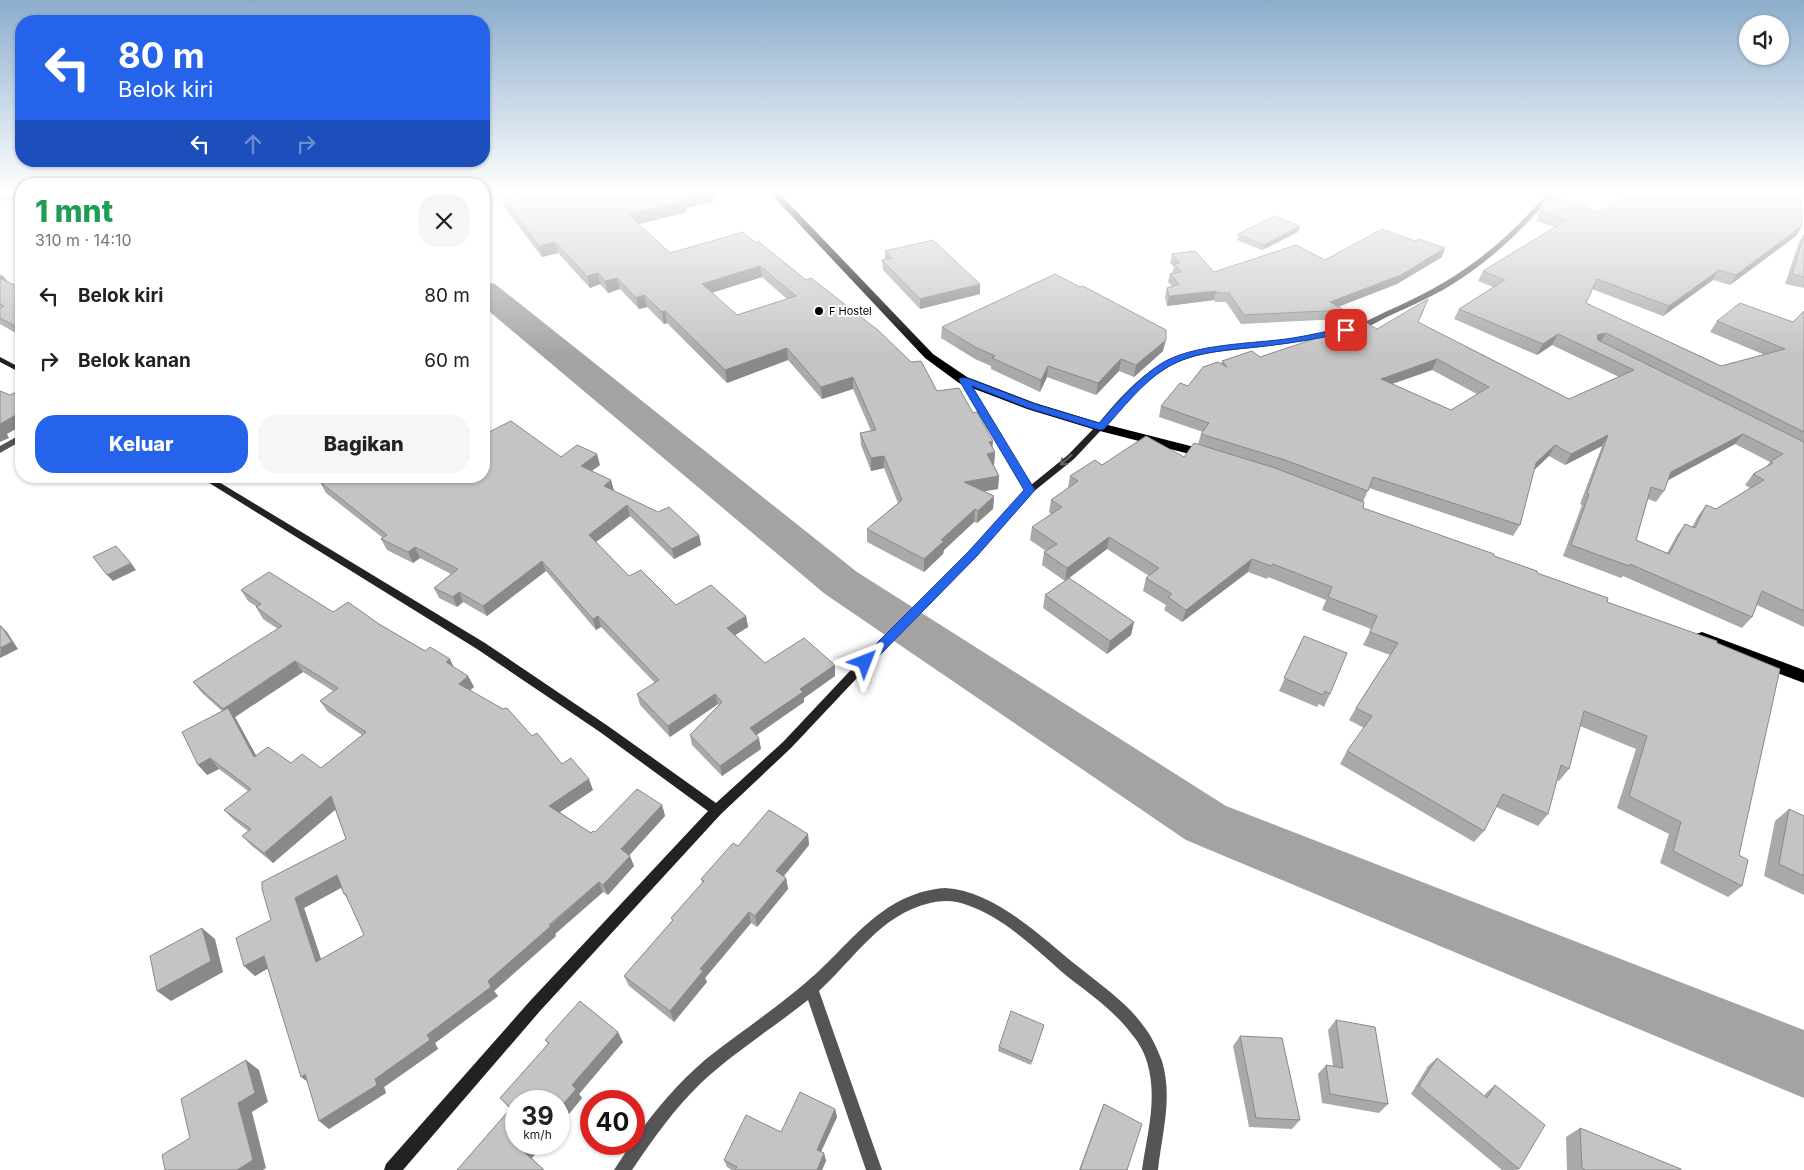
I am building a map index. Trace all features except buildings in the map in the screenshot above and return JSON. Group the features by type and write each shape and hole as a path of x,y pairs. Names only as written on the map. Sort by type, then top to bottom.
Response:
{"highway":[{"path":"825,247 929,356 963,380 1032,406 1100,427 1187,448 1222,459"},
{"path":"1685,631 1804,677"}],"street":[{"path":"392,1170 535,1006 717,810 787,745 852,676 973,554 1030,490 1071,457 1145,380 1164,366 1182,358 1207,351 1294,340 1358,327 1443,288 1463,276 1499,247"},
{"path":"0,359 15,368"},
{"path":"963,380 1030,490"},
{"path":"0,450 15,441"},
{"path":"213,483 481,646 604,728 717,810"},
{"path":"622,1170 651,1128 683,1090 710,1066 811,989 867,933 889,915 907,905 930,896 953,895 981,904 1020,929 1118,1008 1142,1033 1157,1066 1160,1106 1150,1170"},
{"path":"811,989 874,1170"}],"waterway":[{"path":"490,296 841,583 1206,823 1804,1064"}],"place":[{"name":"F Hostel","path":"819,311"}],"route":[{"path":"865,662 973,554 1030,490 963,380 1032,406 1100,427 1145,380 1164,366 1182,358 1207,351 1294,340 1346,330"}]}
